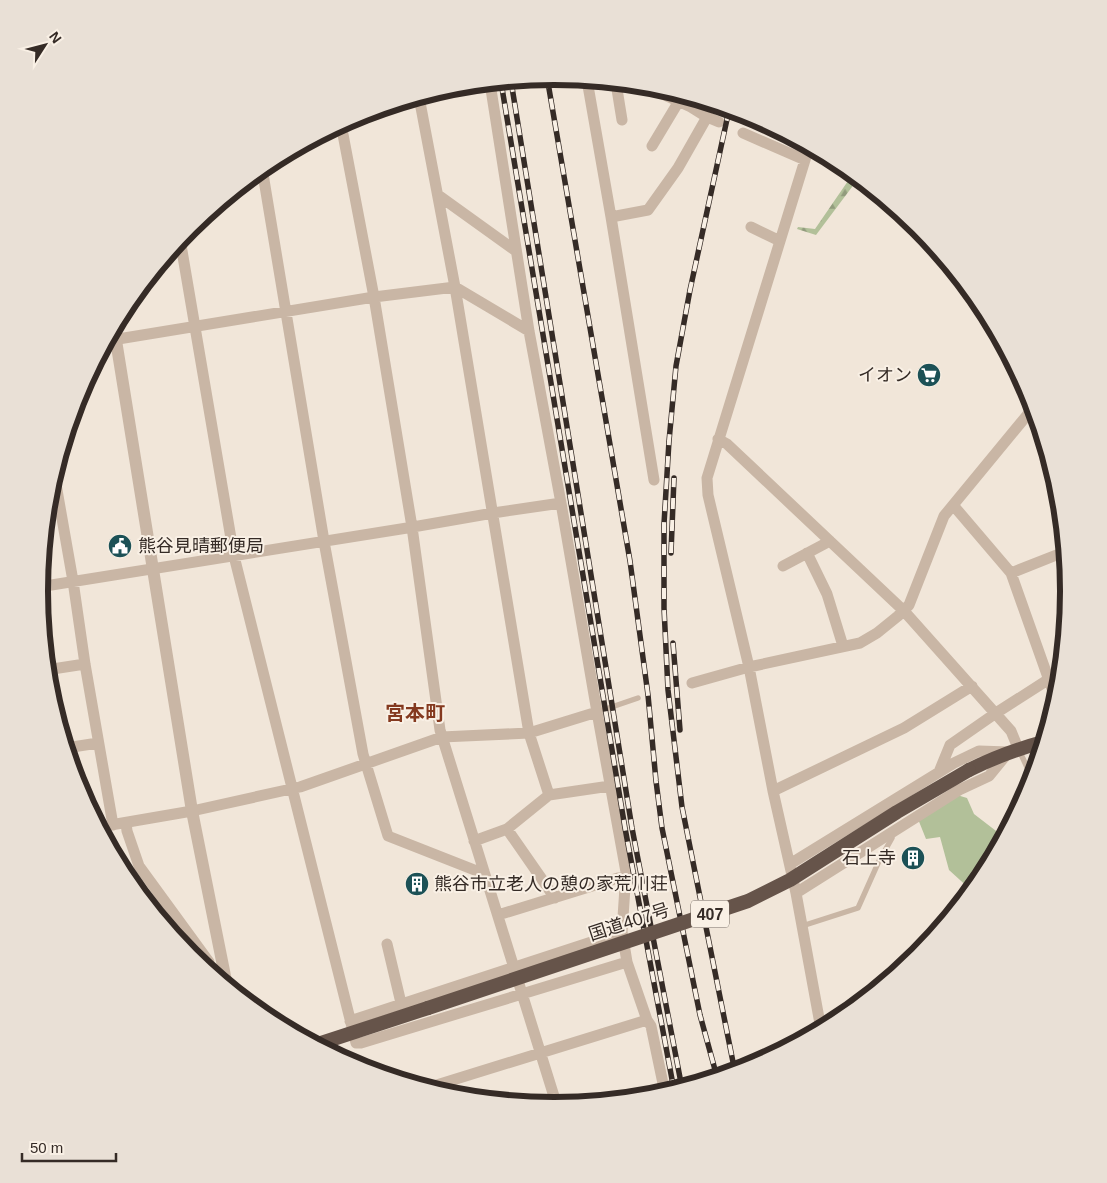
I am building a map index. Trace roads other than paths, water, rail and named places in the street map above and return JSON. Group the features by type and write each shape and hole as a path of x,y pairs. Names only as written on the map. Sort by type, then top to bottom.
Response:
{"highway":[{"name":"国道407号","path":"322,1041 351,1027 428,1008 748,901 790,880 897,812 969,770 1013,750 1036,744"}],"street":[{"path":"587,87 611,217 654,480"},
{"path":"491,90 529,331 626,878 622,932 627,962 647,1020 651,1026 663,1085"},
{"path":"617,90 622,120"},
{"path":"652,146 679,102"},
{"path":"420,104 455,287 529,733 549,795"},
{"path":"695,106 707,117 719,122"},
{"path":"611,217 648,210 678,168 707,117"},
{"path":"343,132 374,297 412,527 442,737 555,1098"},
{"path":"743,133 805,160"},
{"path":"807,154 707,478 708,495 749,667 773,791 796,892 820,1021"},
{"path":"263,177 324,542 365,764 388,836 477,871 484,871"},
{"path":"438,195 516,252"},
{"path":"751,227 780,241"},
{"path":"182,249 234,556 356,1043 360,1044 627,962"},
{"path":"117,336 195,327 374,297 455,287 529,331"},
{"path":"113,342 153,570 192,811 210,962"},
{"path":"692,683 749,667 860,643 877,633 904,611 908,605 944,516 1027,415"},
{"path":"718,439 727,444 904,611 1011,731 1013,750 989,776 959,790 796,892"},
{"path":"57,492 98,742 114,825"},
{"path":"48,585 561,503"},
{"path":"953,505 1011,573 1051,684"},
{"path":"54,510 60,509"},
{"path":"784,566 830,541"},
{"path":"807,553 827,594 843,646"},
{"path":"1011,573 1058,555"},
{"path":"54,669 85,664"},
{"path":"939,772 950,745 1052,676"},
{"path":"773,791 904,728 972,686"},
{"path":"106,826 192,811 293,789 442,737 529,733 596,712"},
{"path":"72,747 98,742"},
{"path":"790,864 939,772 979,751 1013,750"},
{"path":"474,841 507,829 549,795 610,786"},
{"path":"126,823 139,866 210,962"},
{"path":"507,829 555,898"},
{"path":"498,915 618,878 626,878"},
{"path":"351,1027 401,1003 622,932"},
{"path":"387,944 401,1003"},
{"path":"439,1084 647,1020"}],"lane":[{"path":"596,712 638,698"},
{"path":"1013,750 1027,770"},
{"path":"802,926 858,908 878,861 892,838 890,834"}],"railway":[{"path":"548,85 630,561 648,695 662,828 700,1015 715,1071"},
{"path":"512,88 632,828 681,1081"},
{"path":"502,89 625,828 673,1083"},
{"path":"728,116 690,290 676,366 664,524 664,608 668,690 682,807 733,1064"},
{"path":"671,553 674,478"},
{"path":"673,643 680,730"}],"place":[{"name":"イオン","path":"929,375"},
{"name":"熊谷見晴郵便局","path":"120,546"},
{"name":"石上寺","path":"913,858"},
{"name":"熊谷市立老人の憩の家荒川荘","path":"417,884"}],"district":[{"name":"宮本町","path":"415,713"}]}
